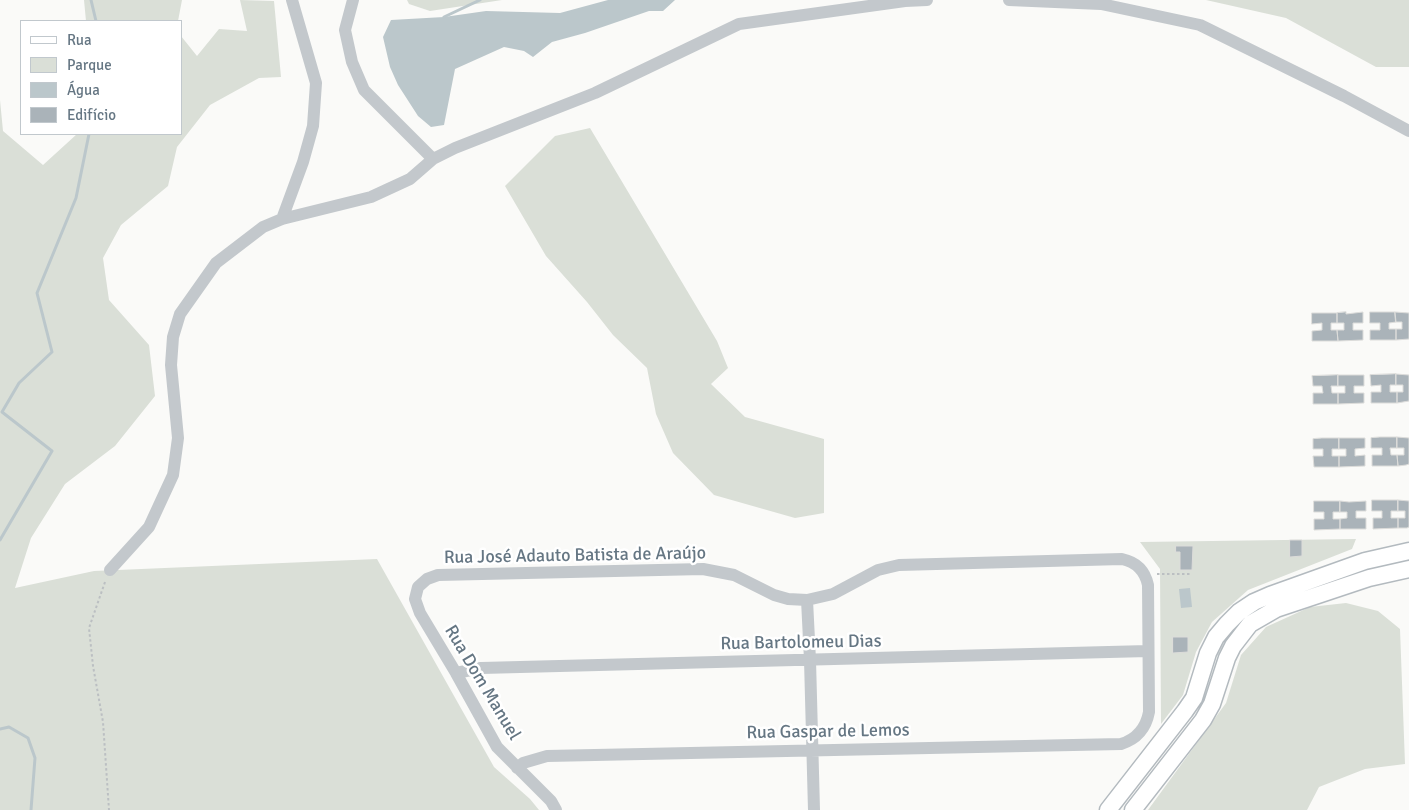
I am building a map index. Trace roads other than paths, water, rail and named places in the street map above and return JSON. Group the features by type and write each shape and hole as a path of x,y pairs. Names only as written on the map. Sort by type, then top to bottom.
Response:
{"main road":[{"path":"1108,810 1190,704 1200,683 1208,653 1216,638 1240,612 1254,602 1270,595 1365,561 1405,552 1407,569 1369,578 1276,609 1250,624 1233,646 1227,658 1212,704 1203,720 1133,810"},
{"path":"1365,561 1365,569 1369,578"}],"street":[{"path":"282,219 303,162 313,126 316,84 292,0"},
{"path":"353,0 345,30 352,62 364,90 433,159"},
{"path":"110,570 149,527 173,475 178,438 171,365 173,337 180,314 216,263 263,226 282,219 371,197 410,179 433,159 469,142 595,93 739,24 905,1 927,0"},
{"path":"1009,0 1101,4 1200,25 1344,96 1409,131"},
{"name":"Rua José Adauto Batista de Araújo","path":"418,587 428,579 438,575 703,569 734,576 774,596 807,600 832,594 846,588 868,574 900,565 1122,559 1130,561 1143,572 1148,585 1148,651"},
{"name":"Rua Dom Manuel","path":"418,587 415,599 420,613 497,747 551,801 556,810"},
{"path":"807,600 814,810"},
{"name":"Rua Bartolomeu Dias","path":"456,673 481,668 1148,651"},
{"name":"Rua Gaspar de Lemos","path":"517,768 523,763 547,756 1121,744 1131,740 1140,732 1150,712 1148,651"}],"water":[{"path":"608,0 675,0 663,11 649,11 552,42 533,57 524,51 504,47 455,69 444,125 431,127 418,116 398,85 390,67 383,37 391,20 444,17 486,11 560,13"},
{"path":"1190,588 1192,607 1181,608 1179,589"}],"waterway":[{"path":"91,0 96,20"},
{"path":"444,17 480,0"},
{"path":"0,540 52,451 2,412 19,383 52,352 37,293 76,198 89,135"},
{"path":"0,729 9,727 28,738 35,758 31,810"}]}
